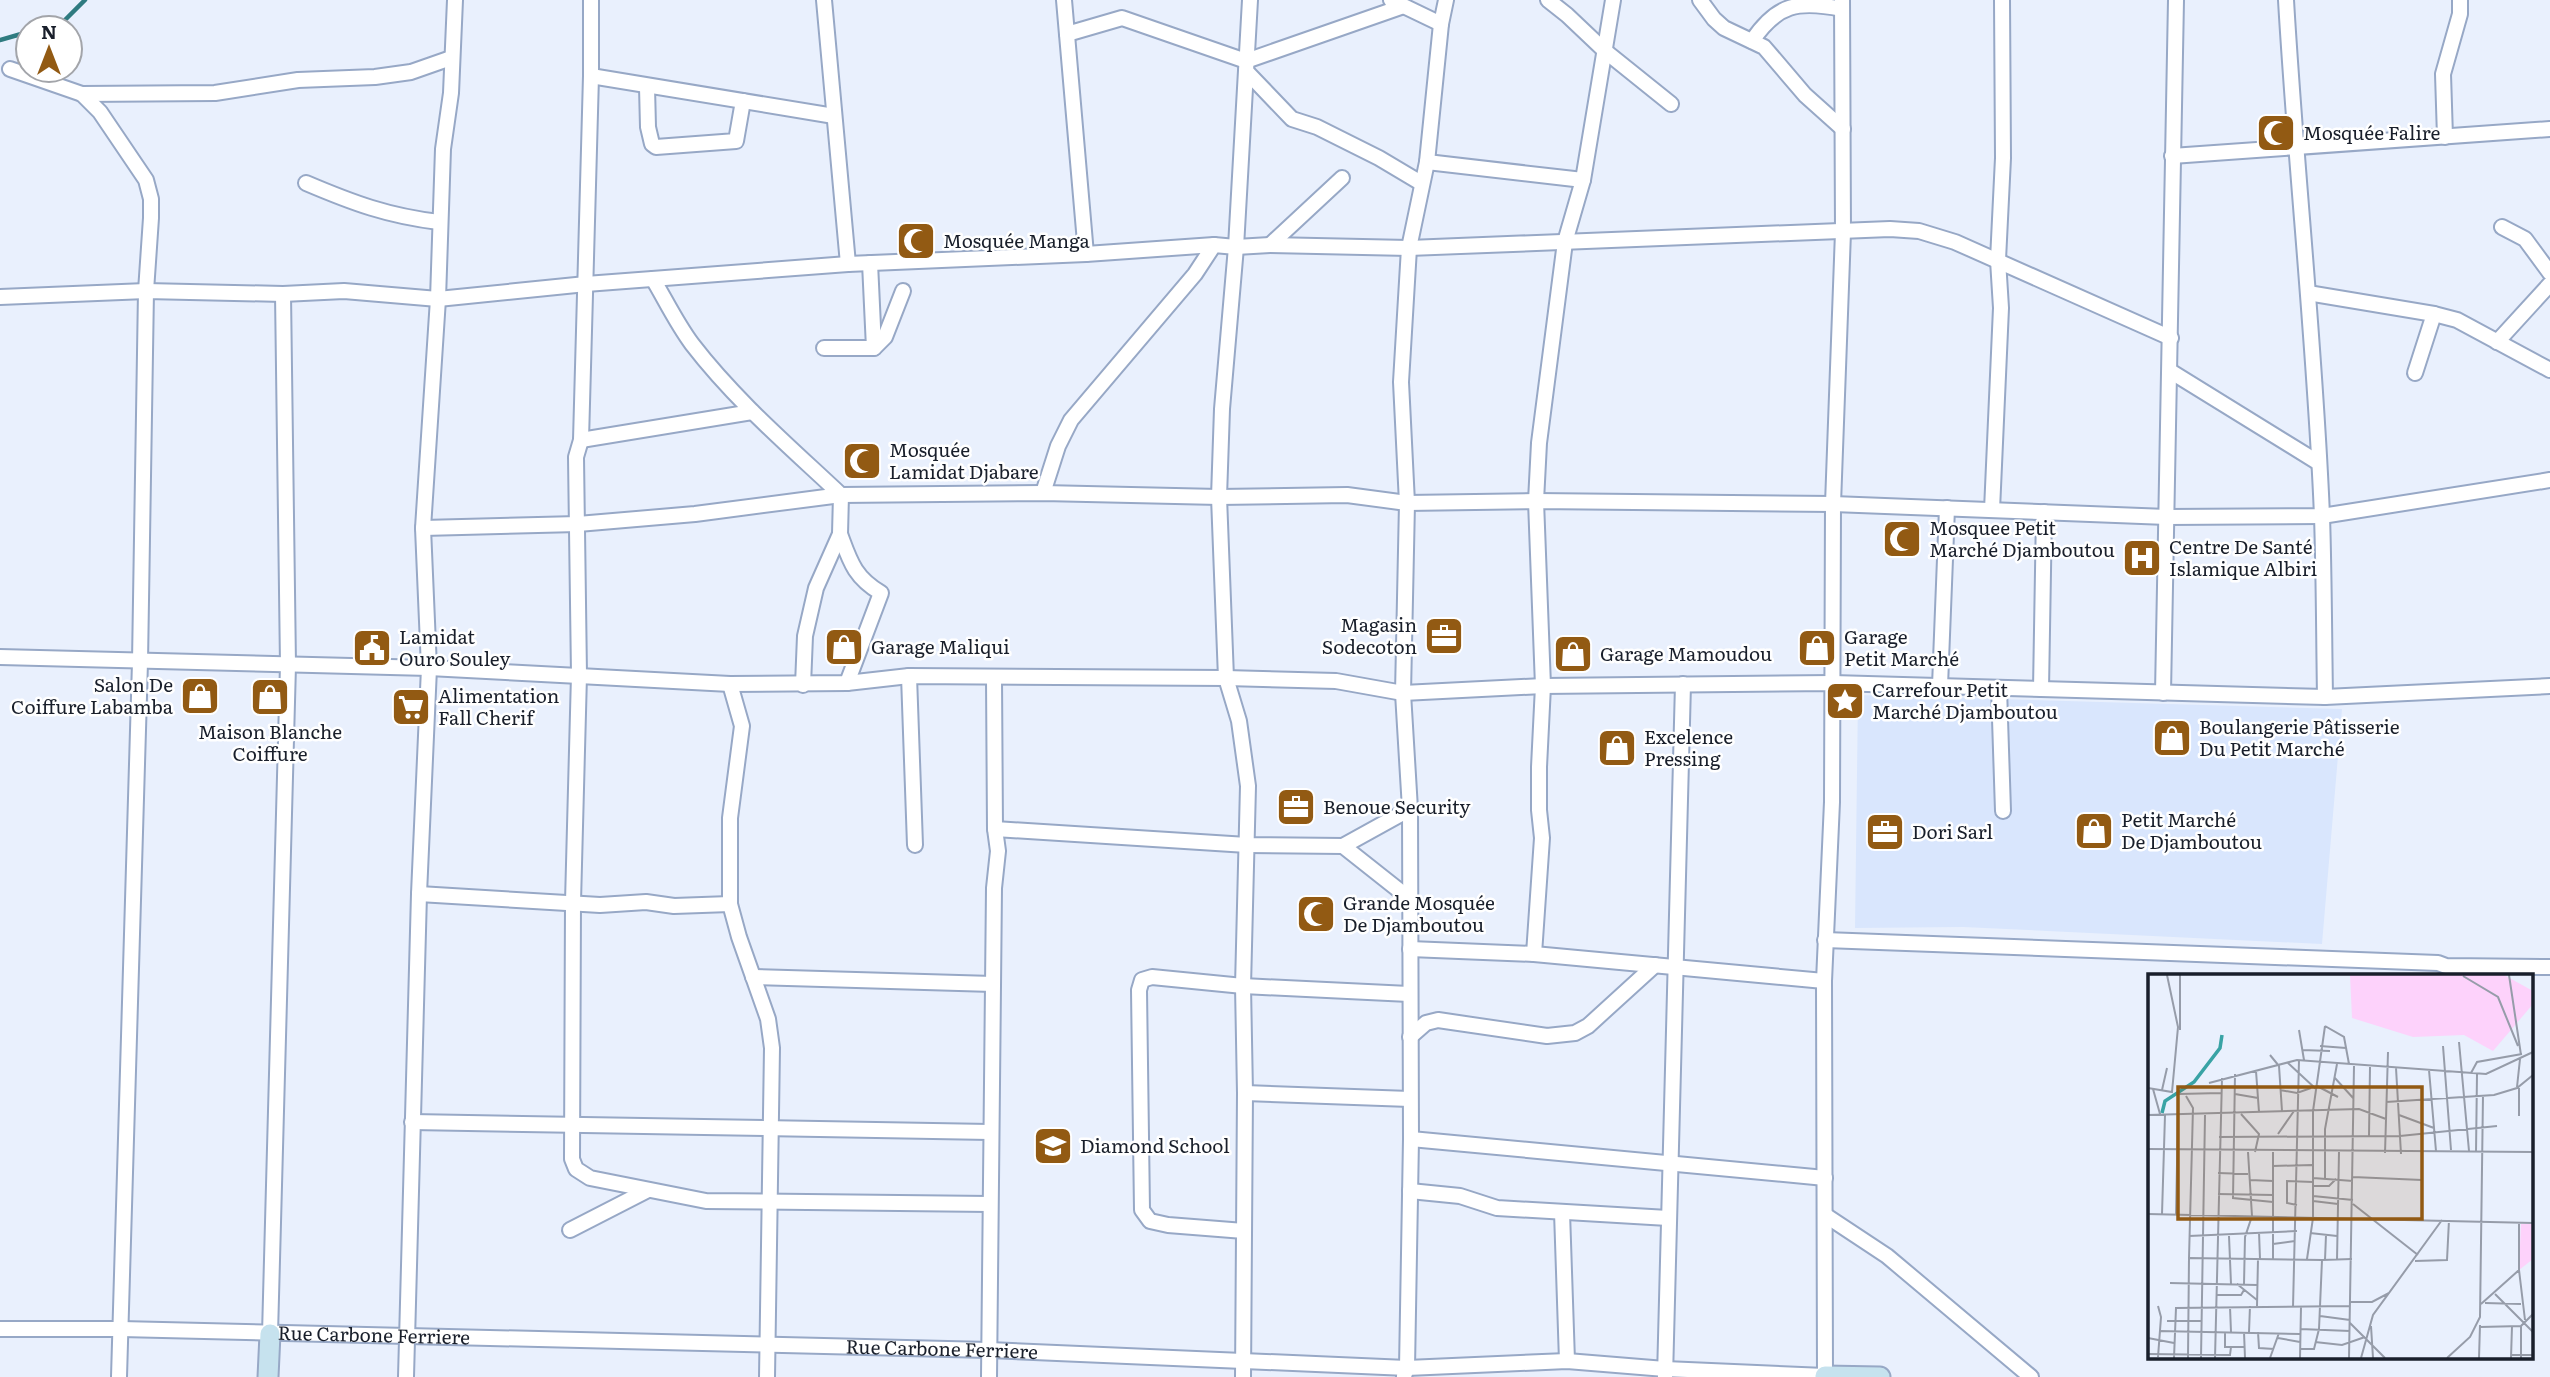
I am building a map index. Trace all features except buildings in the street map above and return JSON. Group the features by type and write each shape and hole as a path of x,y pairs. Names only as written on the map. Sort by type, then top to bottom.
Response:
{"street":[{"path":"407,1377 419,894 429,667 423,528 438,299 443,149 451,93 455,0"},
{"path":"591,0 581,440 576,457 579,675 573,902 572,1159 576,1169 590,1178 706,1201 990,1203"},
{"path":"824,0 848,264"},
{"path":"1064,0 1086,254"},
{"path":"1243,1377 1243,986 1248,786 1239,721 1226,678 1219,497 1222,408 1236,247 1250,0"},
{"path":"1405,1373 1411,1139 1410,809 1403,693 1407,503 1401,382 1409,248 1427,162 1441,24 1446,0"},
{"path":"1548,0 1605,51 1671,104"},
{"path":"1534,954 1542,838 1539,766 1543,686 1536,501 1539,443 1565,242 1583,180 1613,0"},
{"path":"1700,0 1724,28 1764,47 1805,95 1843,129"},
{"path":"1992,510 2001,308 1998,260 2003,158 2002,0"},
{"path":"2163,693 2176,0"},
{"path":"2286,0 2322,516 2325,697"},
{"path":"2445,137 2443,74 2460,14 2460,0"},
{"path":"1246,66 1396,4 1441,24"},
{"path":"1752,41 1762,26 1778,11 1796,5 1842,5 1843,232 1833,504 1832,802 1824,981 1825,1377"},
{"path":"1067,34 1122,18 1246,66 1292,119 1317,127 1421,183"},
{"path":"10,69 82,94 215,93 298,80 375,77 411,72 451,58"},
{"path":"591,76 834,116"},
{"path":"647,87 648,127 652,144 656,147 736,141 743,101"},
{"path":"82,94 100,112 146,180 151,218 146,292 140,662 119,1377"},
{"path":"2172,156 2550,129"},
{"path":"1427,162 1583,180"},
{"path":"1270,244 1342,178"},
{"path":"306,183 371,209 401,217 439,222"},
{"path":"2502,227 2525,239 2550,273"},
{"path":"0,297 146,292 344,292 438,299 586,284 848,264 1086,254 1214,245 1409,248 1890,229 1919,231 1955,242 2171,338"},
{"path":"1043,493 1058,446 1071,420 1195,274 1214,245"},
{"path":"870,263 874,348"},
{"path":"653,279 690,342 752,412 841,495 840,534 852,567 867,584 881,593 847,683"},
{"path":"2497,342 2550,284"},
{"path":"824,348 874,348 885,337 903,291"},
{"path":"2308,293 2456,320 2550,370"},
{"path":"268,1377 288,665 283,294"},
{"path":"2415,373 2434,314"},
{"path":"2170,371 2319,463"},
{"path":"581,440 752,412"},
{"path":"423,528 578,524 695,514 841,495 1043,493 1219,497 1347,495 1407,503 1536,501 1833,504 2167,517 2322,516 2550,480"},
{"path":"1940,686 1947,508"},
{"path":"2041,689 2044,512"},
{"path":"803,685 805,636 816,588 840,534"},
{"path":"0,657 429,667 730,684 803,685 909,676 1226,678 1336,681 1403,693 1543,686 1833,683 2325,697 2550,686"},
{"path":"909,676 915,845"},
{"path":"989,1377 994,888 998,851 995,829 994,678"},
{"path":"730,684 742,726 730,818 730,904 768,1019 772,1048 767,1377"},
{"path":"1665,1373 1683,684"},
{"path":"1999,688 2003,811"},
{"path":"995,829 1247,845 1343,846 1410,809"},
{"path":"1343,846 1410,899"},
{"path":"419,894 600,905 646,902 674,906 730,904"},
{"path":"1825,940 2438,963 2446,966 2550,967"},
{"path":"1410,948 1534,954 1824,981"},
{"path":"1410,1037 1426,1023 1438,1020 1547,1035 1575,1033 1588,1026 1655,965"},
{"path":"753,977 993,984"},
{"path":"1244,1231 1168,1225 1150,1221 1142,1210 1139,990 1142,980 1152,977 1243,986 1409,994"},
{"path":"1245,1093 1410,1099"},
{"path":"412,1122 990,1132"},
{"path":"1411,1139 1825,1178"},
{"path":"570,1230 648,1190"},
{"path":"1410,1191 1460,1196 1497,1208 1668,1218"},
{"path":"1562,1212 1567,1361"},
{"path":"1825,1215 1887,1256 2031,1377"},
{"name":"Rue Carbone Ferriere","path":"0,1329 121,1329 989,1350 1243,1360 1405,1373 1567,1361 1665,1373 1880,1377"}],"shaded area":[{"name":"Petit Marché De Djamboutou","path":"1858,695 2342,709 2322,944 1963,927 1855,928"}],"waterway":[{"path":"71,14 85,0"},
{"path":"0,40 14,36"}],"place":[{"name":"Mosquée Falire","path":"2276,133"},
{"name":"Mosquée Manga","path":"916,241"},
{"name":"Mosquée Lamidat Djabare","path":"862,461"},
{"name":"Mosquee Petit Marché Djamboutou","path":"1902,539"},
{"name":"Centre De Santé Islamique Albiri","path":"2142,558"},
{"name":"Magasin Sodecoton","path":"1444,636"},
{"name":"Garage Maliqui","path":"844,647"},
{"name":"Lamidat Ouro Souley","path":"372,648"},
{"name":"Garage Petit Marché","path":"1817,648"},
{"name":"Garage Mamoudou","path":"1573,654"},
{"name":"Salon De Coiffure Labamba","path":"200,696"},
{"name":"Maison Blanche Coiffure","path":"270,697"},
{"name":"Carrefour Petit Marché Djamboutou","path":"1845,701"},
{"name":"Alimentation Fall Cherif","path":"411,707"},
{"name":"Boulangerie Pâtisserie Du Petit Marché","path":"2172,738"},
{"name":"Excelence Pressing","path":"1617,748"},
{"name":"Benoue Security","path":"1296,807"},
{"name":"Petit Marché De Djamboutou","path":"2094,831"},
{"name":"Dori Sarl","path":"1885,832"},
{"name":"Grande Mosquée De Djamboutou","path":"1316,914"},
{"name":"Diamond School","path":"1053,1146"}]}
